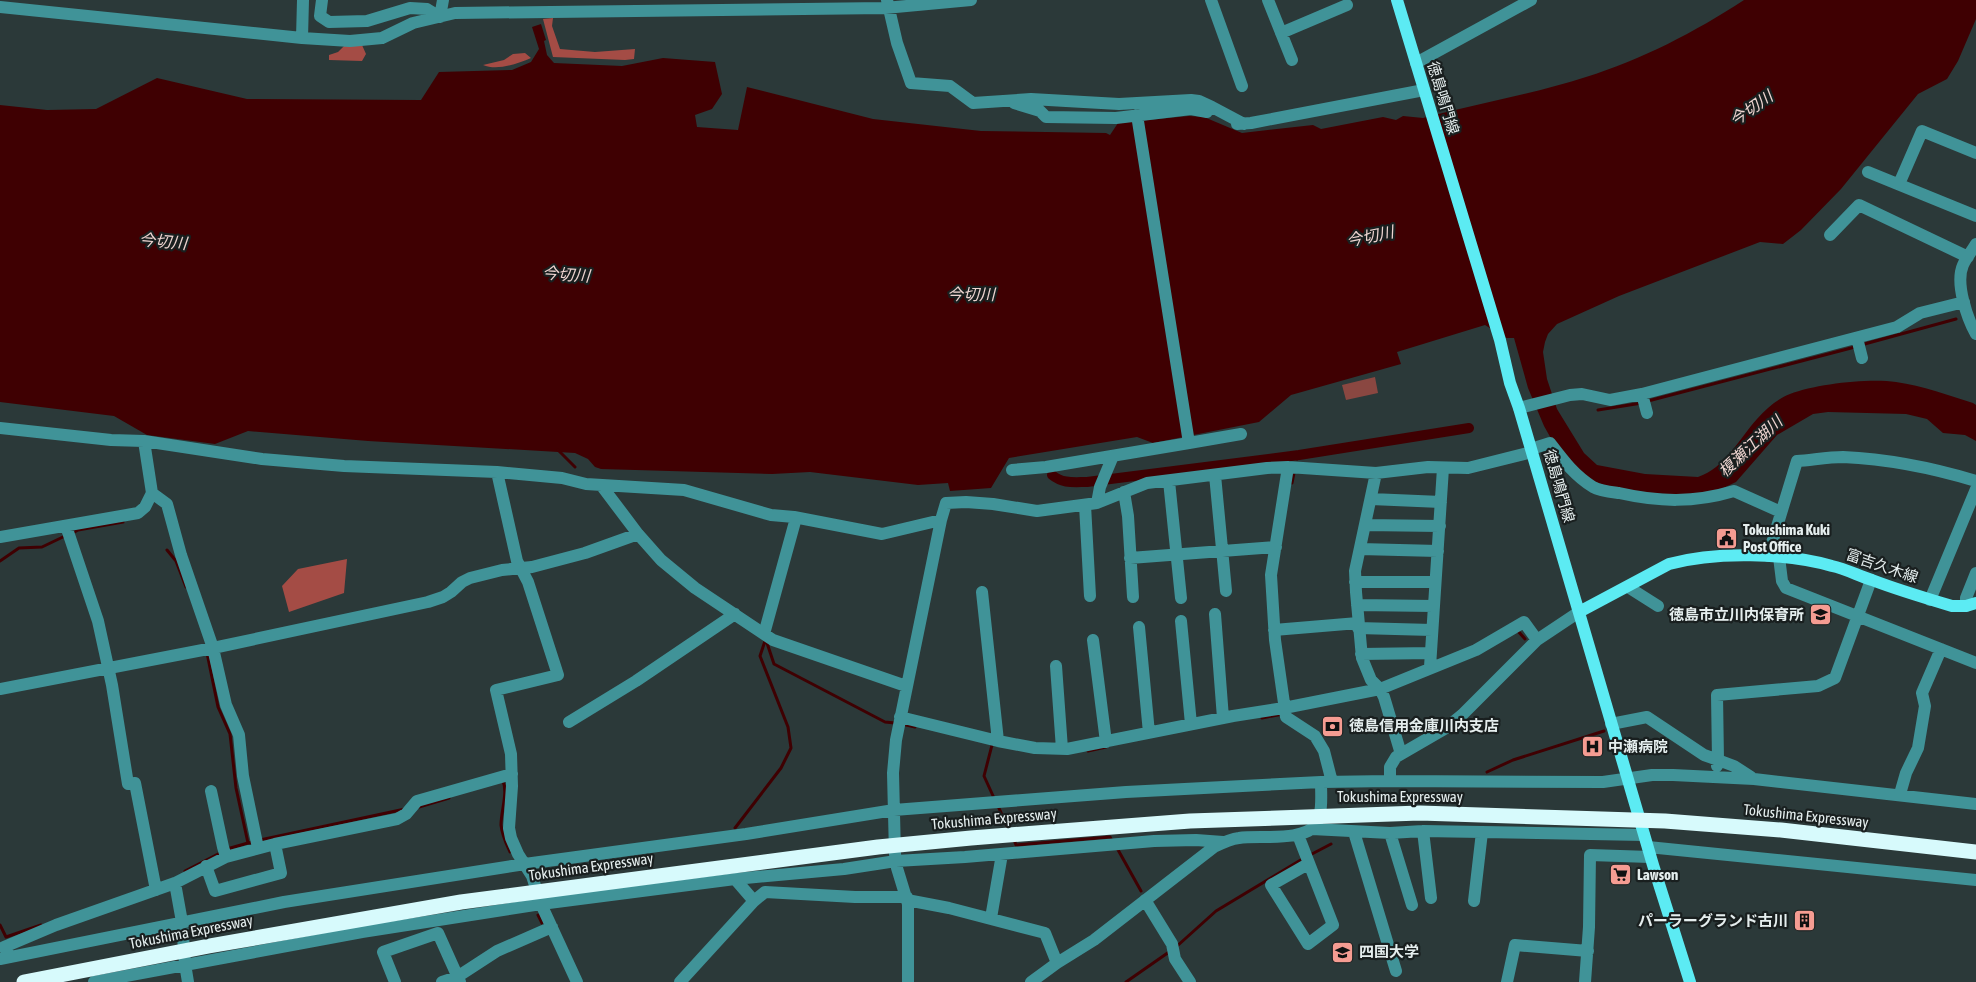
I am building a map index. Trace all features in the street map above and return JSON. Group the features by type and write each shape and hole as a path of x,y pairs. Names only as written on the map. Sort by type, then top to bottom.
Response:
{"highway":[{"name":"Tokushima Expressway","path":"24,982 209,946 461,902 868,848 961,838 1190,821 1420,813 1665,821 1781,830 1976,852"}],"main road":[{"name":"徳島鳴門線","path":"1397,0 1500,340 1510,383 1524,407 1531,450 1649,852 1690,982"},
{"name":"富吉久木線","path":"1579,612 1669,564 1735,555 1773,557 1831,565 1930,600 1952,606 1971,605"}],"street":[{"path":"302,38 303,0"},
{"path":"322,0 320,16 329,22 367,21 418,4 440,17"},
{"path":"440,17 443,0"},
{"path":"0,7 302,38 350,41 382,38 413,23 484,6 888,4 971,0"},
{"path":"1211,0 1242,86"},
{"path":"1268,0 1292,60"},
{"path":"1416,63 1531,0"},
{"path":"888,4 896,43 911,84 950,86 973,103 1031,99 1118,104 1191,100 1199,101 1244,124"},
{"path":"1281,33 1347,5"},
{"path":"1011,101 1040,111 1046,117 1138,117 1199,110 1232,123 1244,124 1425,92"},
{"path":"1138,117 1189,440"},
{"path":"1898,184 1922,131 1976,153"},
{"path":"1868,172 1976,216"},
{"path":"1830,235 1859,205 1968,257"},
{"path":"1976,244 1963,265 1960,276 1964,302 1976,334"},
{"path":"1524,407 1559,397 1582,394 1610,400 1644,403 1860,348 1920,313 1964,302"},
{"path":"0,428 144,442 262,459 335,466 497,472 562,478 586,484 684,490 771,515 882,534 941,520"},
{"path":"1012,470 1046,467 1189,440 1241,434"},
{"path":"0,537 68,532 138,513 145,508 152,493 144,442"},
{"path":"908,982 907,899 896,861 894,765 906,686 946,503 975,503 1037,511 1091,504 1147,483 1267,468 1288,467 1376,473 1428,467 1468,468 1480,466 1550,443 1568,468 1595,488 1642,498 1678,501 1710,498 1734,491 1780,512"},
{"path":"1090,596 1091,504 1112,456"},
{"path":"1976,481 1953,474 1889,462 1842,457 1797,461 1780,512 1773,557 1786,588 1976,663"},
{"path":"1288,467 1271,575 1279,630 1285,712 1316,736 1324,751 1327,782 1317,822 1312,829"},
{"path":"1430,667 1443,468"},
{"path":"497,472 517,561 528,582 558,675 496,690 511,754 512,774 509,828 518,854 532,876 541,904 577,982"},
{"path":"1376,473 1355,571 1358,625 1361,654 1371,680 1382,692 1401,754"},
{"path":"1215,475 1226,591"},
{"path":"1169,481 1180,598"},
{"path":"601,485 634,535 661,560 732,616 783,644 906,686"},
{"path":"1930,600 1976,489"},
{"path":"1124,492 1128,516 1133,597"},
{"path":"152,493 167,504 208,649 226,705 239,735 243,776 257,843"},
{"path":"1370,499 1442,502"},
{"path":"764,634 796,518"},
{"path":"1365,525 1440,526"},
{"path":"68,532 98,621 128,784 135,783 155,886"},
{"path":"0,689 208,649 428,602 443,597 470,578 502,570 532,567 585,553 634,535"},
{"path":"1130,558 1276,546"},
{"path":"1360,549 1438,551"},
{"path":"1971,605 1966,598 1976,573"},
{"path":"1717,767 1717,695 1818,686 1836,678 1871,580"},
{"path":"1355,582 1435,582"},
{"path":"1628,587 1658,606"},
{"path":"982,592 998,741"},
{"path":"1357,605 1434,606"},
{"path":"1390,781 1392,761 1446,728 1462,715 1537,640 1579,612"},
{"path":"1215,614 1223,718"},
{"path":"569,722 636,681 732,616"},
{"path":"1181,622 1191,724"},
{"path":"900,722 1035,748 1062,749 1223,718 1285,712 1382,692 1430,667 1476,650 1524,622 1537,640"},
{"path":"1279,630 1358,625 1432,630"},
{"path":"1139,627 1149,733"},
{"path":"1094,640 1106,742"},
{"path":"1900,794 1906,773 1918,748 1925,706 1922,693 1941,649"},
{"path":"1361,654 1431,653"},
{"path":"1056,666 1062,749"},
{"path":"1611,724 1647,718 1704,755 1717,767 1754,779 1976,804"},
{"path":"3,950 182,922 284,902 525,864 746,834 894,810 1189,788 1327,782 1603,782 1717,767"},
{"path":"3,950 56,925 155,886 175,883 206,866 225,852 257,843 275,844 397,818 417,801 512,774"},
{"path":"211,791 225,852"},
{"path":"1031,982 1094,940 1201,856 1223,842 1236,838 1298,835 1312,829 1390,833 1423,831 1644,835"},
{"path":"1423,831 1431,898"},
{"path":"1354,832 1396,972"},
{"path":"1474,901 1482,832"},
{"path":"1390,833 1412,905"},
{"path":"1298,835 1333,925 1308,944 1271,885 1307,859"},
{"path":"94,982 362,932 541,904 735,878 844,869 896,861 1114,844 1196,840 1223,842"},
{"path":"206,866 215,891 280,873 275,844"},
{"path":"1585,982 1588,951 1590,855 1649,852 1976,880"},
{"path":"991,918 1002,854"},
{"path":"735,878 754,901"},
{"path":"175,883 182,922 188,982"},
{"path":"680,982 754,901 765,892 907,899 991,918 1045,933 1057,963"},
{"path":"1145,900 1173,950 1175,959 1190,982"},
{"path":"442,982 458,979 497,951 552,927"},
{"path":"395,982 383,952 438,933 458,979"},
{"path":"1507,982 1515,945 1588,951"}],"shaded area":[{"path":"553,18 552,26 560,49 595,52 635,49 634,59 553,57 543,19"},
{"path":"345,45 362,45 366,54 362,61 329,60 329,55 338,52"},
{"path":"525,53 531,58 501,67 483,65 504,60 513,54"},
{"path":"1375,377 1378,393 1346,400 1342,385"},
{"path":"347,559 344,593 289,612 282,586 298,569"}],"water":[{"path":"1744,0 1976,0 1976,19 1958,61 1947,79 1918,94 1841,189 1801,230 1783,244 1760,242 1619,296 1557,324 1548,334 1543,352 1547,379 1557,409 1584,453 1597,465 1645,474 1698,477 1708,473 1724,460 1757,419 1776,401 1801,390 1843,383 1896,382 1926,388 1973,403 1976,405 1976,441 1965,435 1943,433 1927,419 1906,414 1828,412 1813,414 1777,435 1736,482 1719,490 1699,496 1635,492 1609,487 1586,478 1553,442 1528,388 1514,338 1506,338 1485,325 1397,352 1401,364 1291,395 1259,422 1153,443 1137,437 1009,458 991,488 950,491 948,483 918,485 810,472 772,474 601,469 595,467 588,459 575,453 368,441 248,431 215,444 147,435 114,416 0,402 0,105 47,110 96,109 157,78 247,99 421,100 439,72 512,70 531,62 539,49 532,27 541,24 546,40 544,41 547,55 554,63 622,66 663,58 715,62 722,94 712,109 695,115 697,127 738,130 747,87 873,119 981,131 1106,133 1110,135 1118,123 1189,116 1204,117 1242,133 1313,125 1321,129 1383,117 1396,120 1403,116 1423,118 1525,94 1586,77 1647,54 1706,23"}],"waterway":[{"path":"1861,345 1956,319"},
{"path":"1648,401 1855,347"},
{"path":"1598,410 1642,403"},
{"path":"1052,475 1064,481 1087,482 1299,455 1469,428"},
{"path":"558,450 575,467"},
{"path":"1297,459 1299,455"},
{"path":"1292,483 1294,473"},
{"path":"71,534 78,530 123,522"},
{"path":"0,561 19,548 42,547 65,536"},
{"path":"167,550 176,561 186,587"},
{"path":"1517,630 1525,639"},
{"path":"735,828 781,768 791,748 788,727 760,656 765,641"},
{"path":"767,643 774,664 885,722 895,723"},
{"path":"207,653 218,707 230,734 236,788 248,843 254,842"},
{"path":"1262,718 1283,714"},
{"path":"902,724 915,727"},
{"path":"1487,772 1513,760 1604,731"},
{"path":"992,745 984,776 994,798"},
{"path":"1088,751 1106,747"},
{"path":"503,781 505,797 501,825 503,836 510,852"},
{"path":"419,807 449,798"},
{"path":"998,806 1009,830"},
{"path":"260,840 405,809"},
{"path":"1014,840 1016,845 1110,837 1112,841"},
{"path":"227,849 248,843"},
{"path":"1310,855 1331,844"},
{"path":"1117,848 1141,891"},
{"path":"185,871 222,852"},
{"path":"1176,947 1216,911 1304,858"},
{"path":"538,915 542,923"},
{"path":"0,925 6,937 41,925"},
{"path":"1126,982 1169,952"}],"place":[{"name":"Tokushima Kuki Post Office","path":"1727,539"},
{"name":"徳島市立川内保育所","path":"1820,615"},
{"name":"徳島信用金庫川内支店","path":"1333,726"},
{"name":"中瀬病院","path":"1592,747"},
{"name":"Lawson","path":"1621,875"},
{"name":"パーラーグランド古川","path":"1804,921"},
{"name":"四国大学","path":"1343,952"}],"water label":[{"name":"今切川","path":"1751,108"},
{"name":"今切川","path":"1370,236"},
{"name":"今切川","path":"163,241"},
{"name":"今切川","path":"566,274"},
{"name":"今切川","path":"971,294"},
{"name":"榎瀬江湖川","path":"1750,446"}]}
